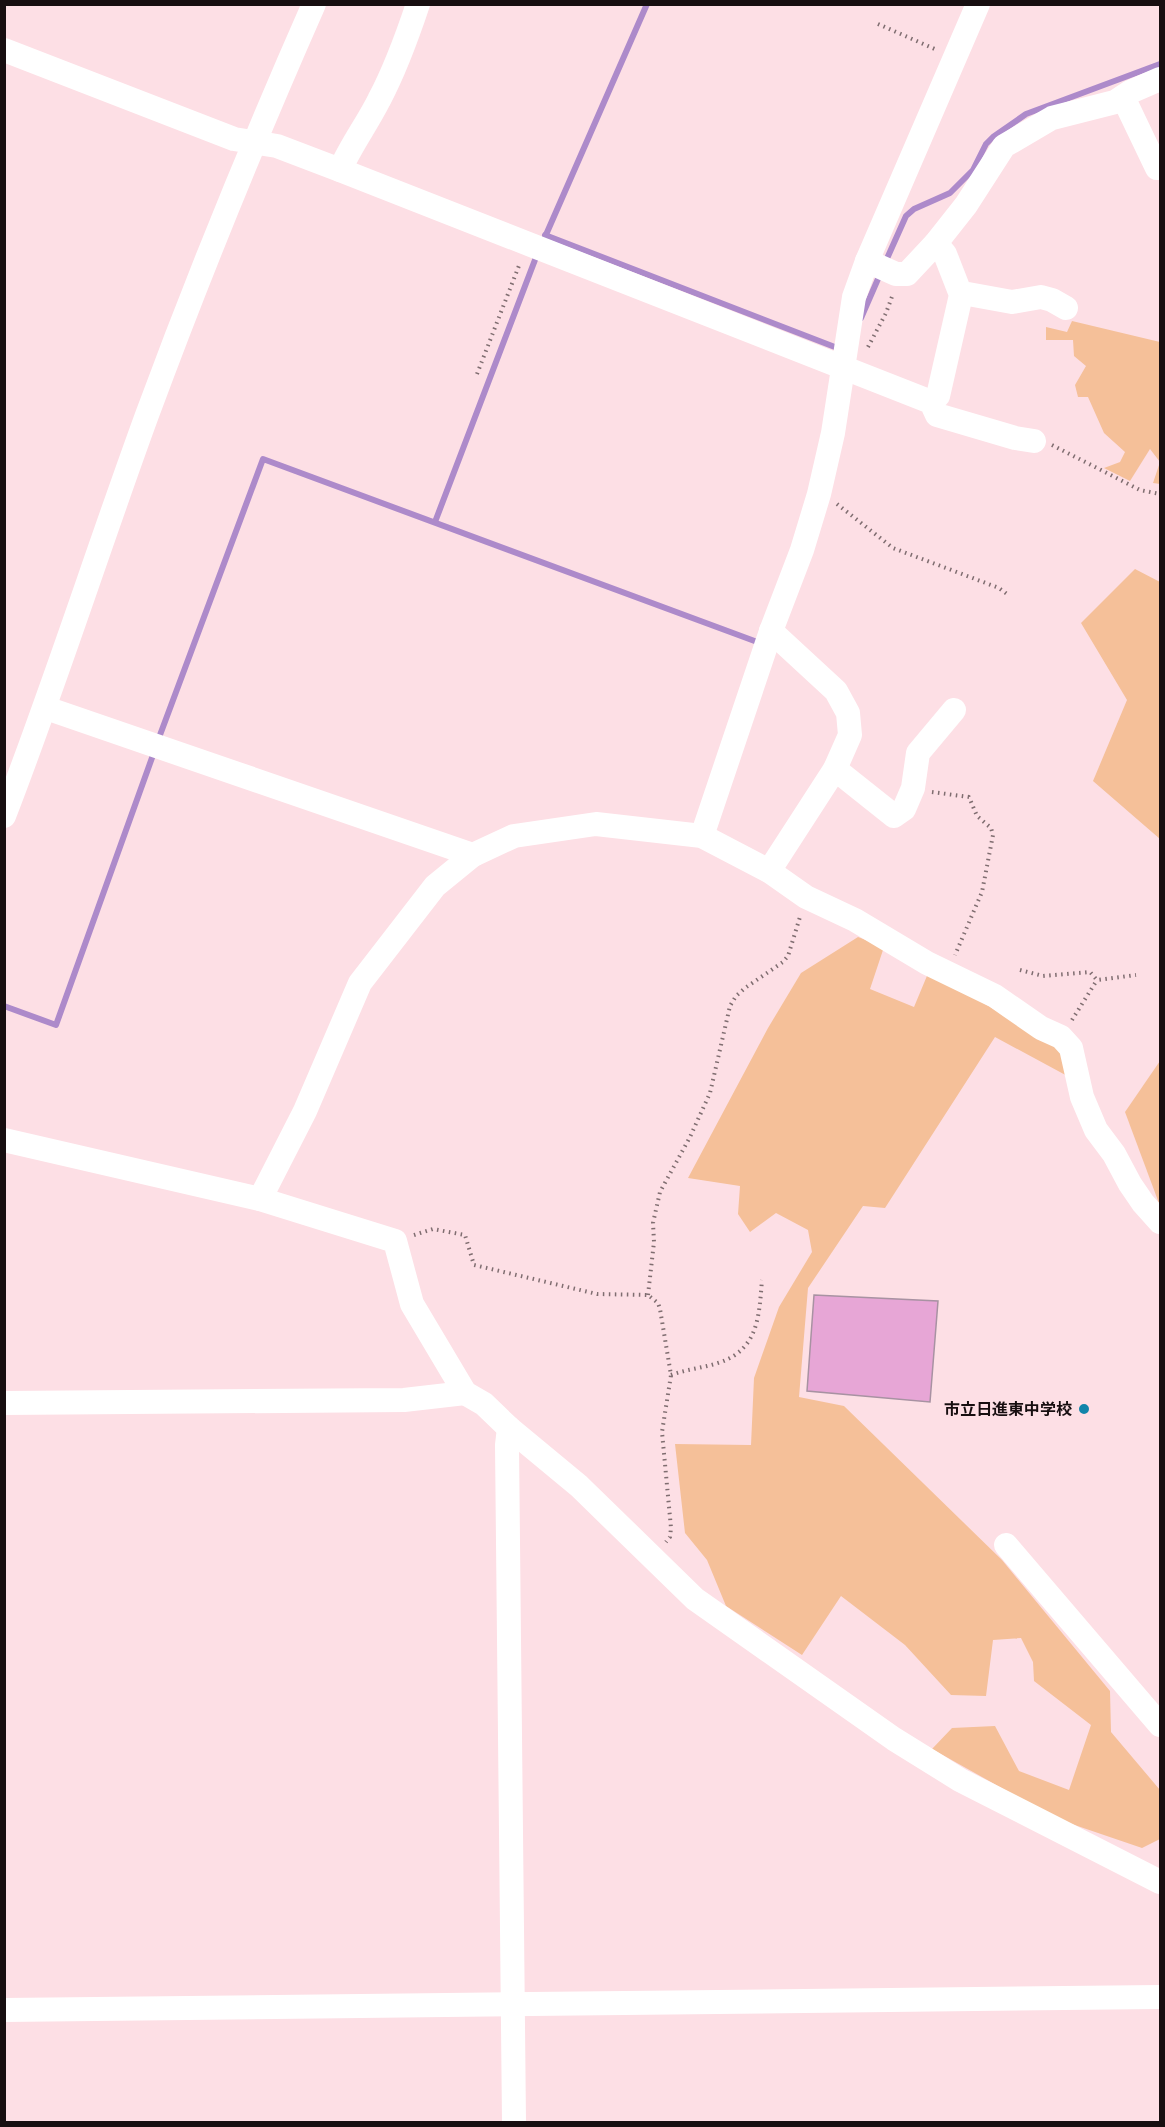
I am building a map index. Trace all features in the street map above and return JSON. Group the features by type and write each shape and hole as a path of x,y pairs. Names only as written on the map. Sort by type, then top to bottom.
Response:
{"street":[{"path":"4,816 46,708 147,415 254,142 314,4"},
{"path":"340,170 347,153 379,102 403,49 418,4"},
{"path":"702,837 818,498 851,360 854,297 867,261 978,4"},
{"path":"4,50 234,139 278,146 528,244 851,360 931,402 937,415 1015,438 1034,441"},
{"path":"867,261 896,274 907,273 936,243 966,205 1004,146 1052,118 1115,102 1130,92 1161,79"},
{"path":"1123,97 1157,168 1161,168"},
{"path":"931,402 939,396 961,295 945,254 936,243"},
{"path":"961,295 968,294 1012,302 1041,297 1066,308"},
{"path":"770,871 835,770 850,735 848,713 836,691 771,631"},
{"path":"46,708 472,855"},
{"path":"835,770 894,816 904,809 914,788 918,753 954,710"},
{"path":"260,1199 305,1111 360,983 435,886 472,855 514,836 596,824 702,837 770,871 806,897 855,920 947,973 995,996 1041,1028 1061,1036 1071,1048 1082,1097 1096,1130 1114,1154 1143,1203 1161,1222"},
{"path":"4,1140 260,1199 395,1240 412,1304 465,1393 484,1404 509,1428 579,1486 695,1599 894,1739 960,1780 1161,1882"},
{"path":"4,1402 404,1400 465,1393"},
{"path":"509,1428 507,1445 514,2122"},
{"path":"1006,1545 1161,1725"},
{"path":"4,2010 1161,1997"}],"path":[{"path":"878,24 956,58"},
{"path":"477,374 528,244"},
{"path":"851,360 869,346 886,313 901,274"},
{"path":"1034,441 1048,443 1140,490 1161,494"},
{"path":"818,498 839,505 893,548 999,588 1007,594"},
{"path":"914,788 944,795 969,797 976,816 991,828 993,836 981,892 947,973"},
{"path":"648,1295 654,1242 653,1223 660,1192 690,1137 710,1093 730,1006 745,988 783,962 788,956 806,897"},
{"path":"1020,970 1043,976 1090,972 1097,980"},
{"path":"1061,1036 1097,980 1136,975"},
{"path":"395,1240 433,1229 465,1235 474,1265 597,1294 648,1295 658,1303 671,1375 662,1432 670,1511 670,1537 650,1557"},
{"path":"671,1375 686,1369 721,1362 750,1342 759,1312 762,1280"}],"shaded area":[{"path":"1072,321 1160,342 1160,462 1150,449 1130,481 1104,468 1120,462 1125,452 1104,433 1088,397 1078,397 1075,385 1086,366 1074,356 1073,340 1046,340 1046,327 1067,332"},
{"path":"1160,462 1160,484 1153,483"},
{"path":"1135,569 1160,582 1160,839 1093,781 1127,700 1081,623"},
{"path":"858,937 884,947 870,989 914,1007 929,971 1060,1048 1071,1078 995,1037 885,1208 863,1206 808,1288 799,1397 844,1406 1002,1560 1110,1691 1111,1732 1160,1790 1160,1839 1142,1848 1057,1819 932,1749 952,1728 995,1726 1019,1771 1069,1790 1091,1725 1034,1681 1033,1662 1021,1638 993,1640 986,1696 951,1695 905,1645 841,1596 802,1655 726,1606 707,1560 685,1533 675,1444 751,1445 754,1378 779,1307 812,1252 808,1230 776,1213 750,1232 738,1214 740,1186 688,1178 768,1028 801,973"},
{"path":"1160,1061 1160,1206 1125,1112"}],"building":[{"path":"814,1295 938,1301 930,1402 807,1391"}],"waterway":[{"path":"545,237 647,4"},
{"path":"885,263 906,216 914,209 950,193 973,170 986,144 993,137 1026,114 1160,64"},
{"path":"545,235 840,349"},
{"path":"435,522 538,252"},
{"path":"861,318 881,272"},
{"path":"160,735 263,459 760,643"},
{"path":"4,1006 56,1025 153,755"}],"place":[{"name":"市立日進東中学校","path":"1084,1409"}]}
